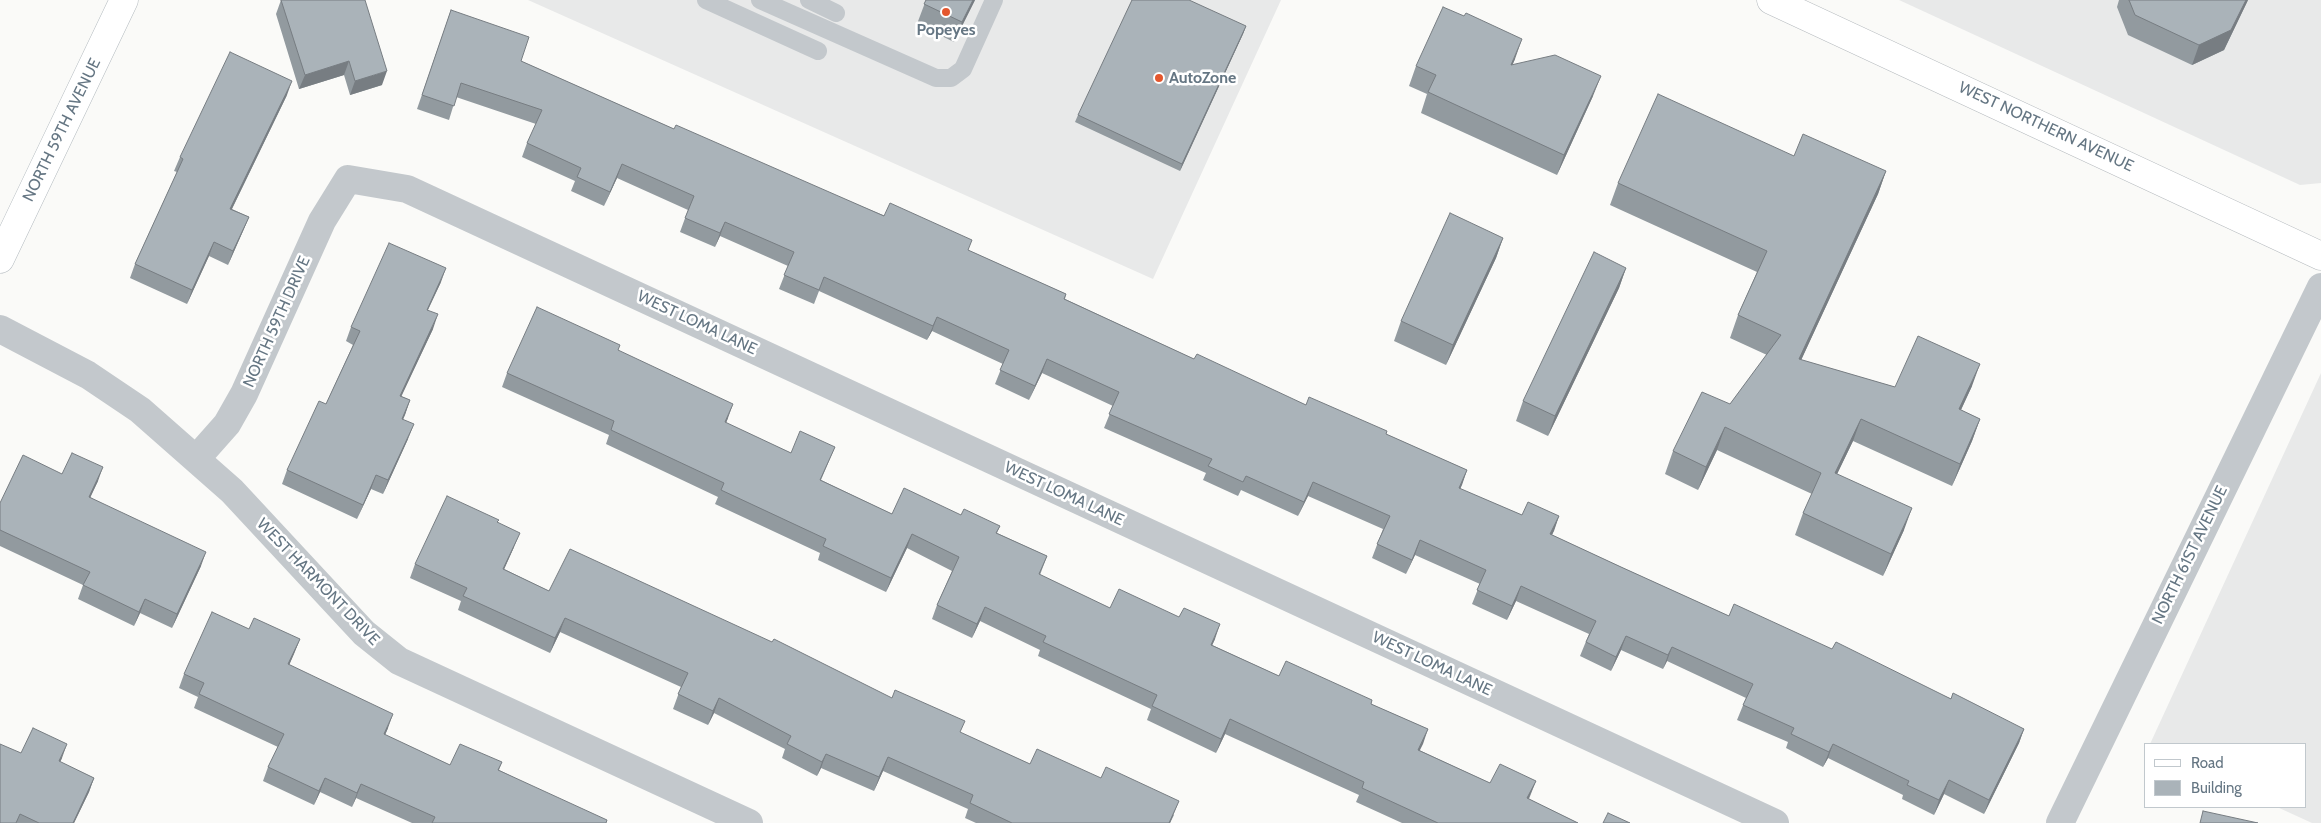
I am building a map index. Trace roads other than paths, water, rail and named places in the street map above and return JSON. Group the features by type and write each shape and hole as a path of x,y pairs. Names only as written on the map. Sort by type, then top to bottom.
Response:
{"main road":[{"name":"NORTH 59TH AVENUE","path":"0,259 124,0"},
{"name":"WEST NORTHERN AVENUE","path":"1770,0 2321,256"}],"street":[{"name":"NORTH 59TH DRIVE","path":"196,459 227,424 244,394 322,221 348,179"},
{"name":"WEST LOMA LANE","path":"348,179 407,189 1771,822"},
{"name":"NORTH 61ST AVENUE","path":"2060,823 2321,287"},
{"name":"WEST HARMONT DRIVE","path":"0,330 88,375 140,410 232,491 364,634 399,661 749,823"}],"lane":[{"path":"706,0 818,51"},
{"path":"760,0 936,78 951,78 963,69 994,0"},
{"path":"809,0 836,13"}],"place":[{"name":"Popeyes","path":"946,12"},
{"name":"AutoZone","path":"1159,78"}]}
